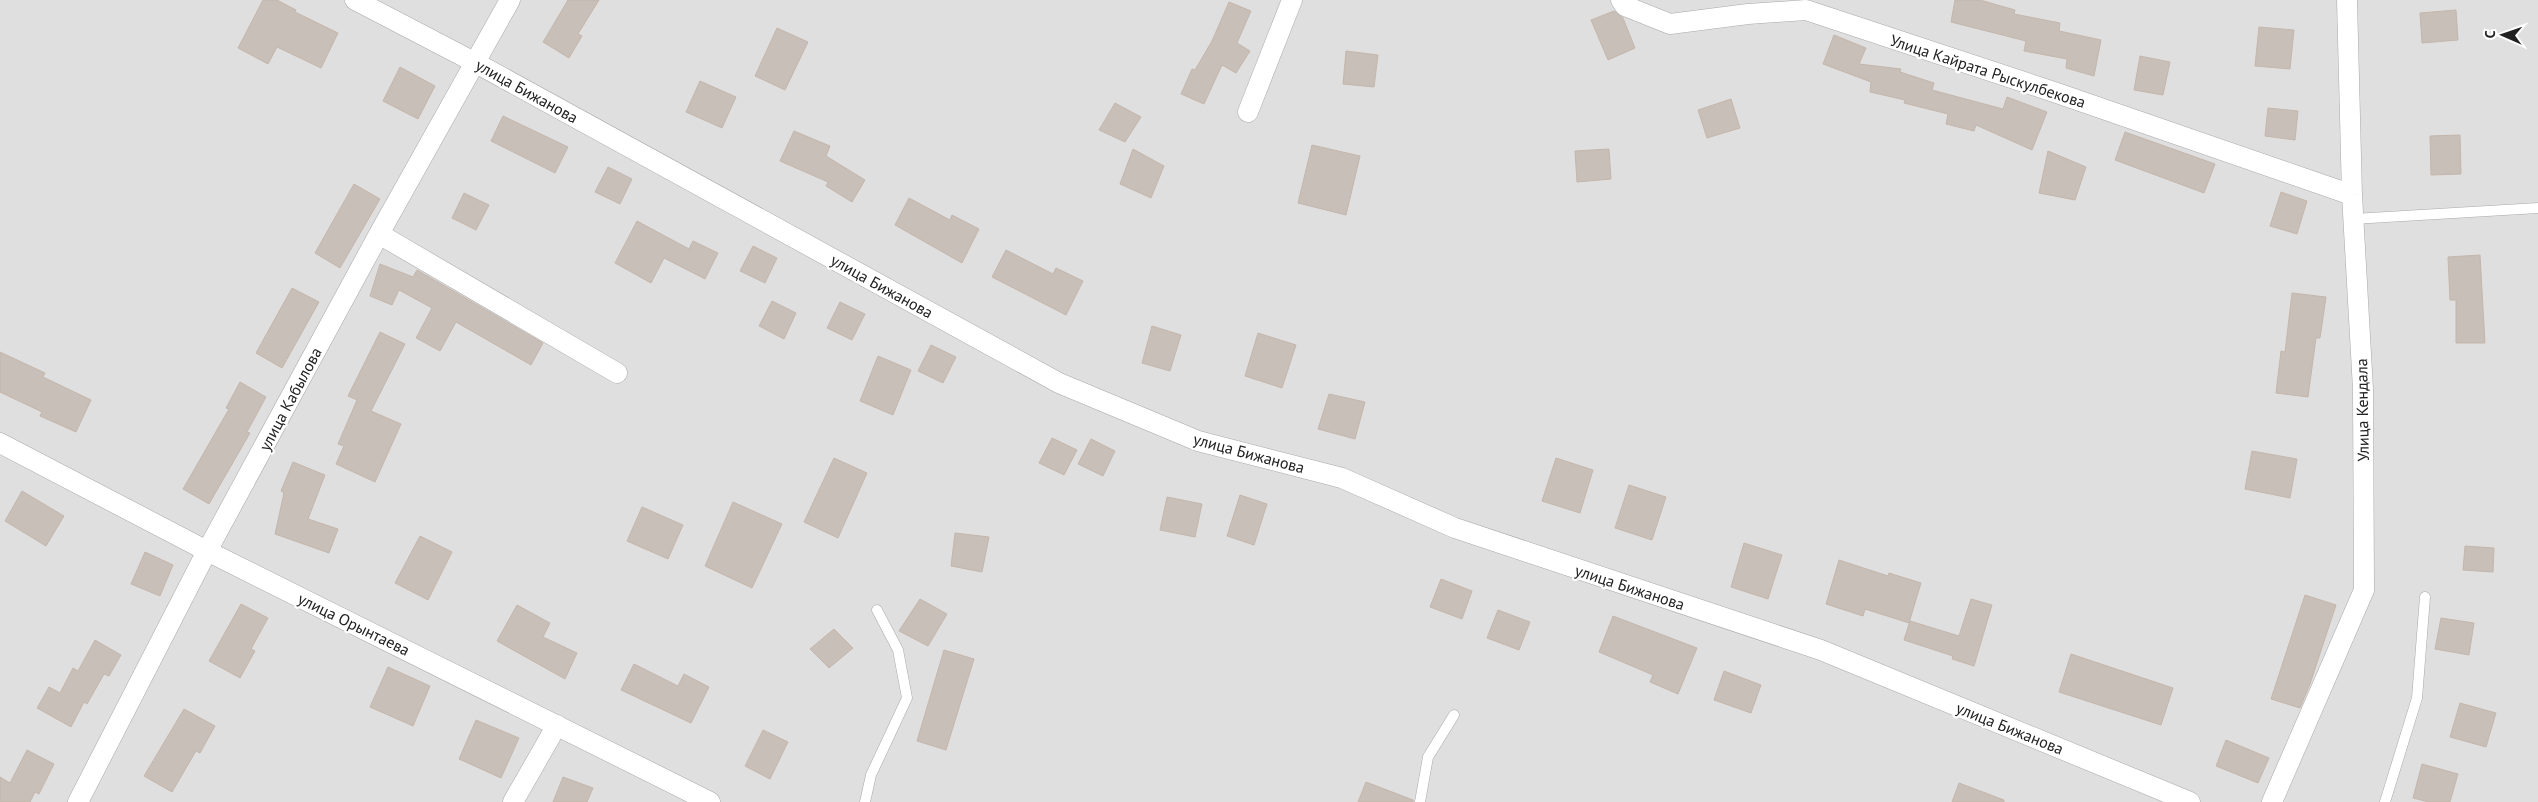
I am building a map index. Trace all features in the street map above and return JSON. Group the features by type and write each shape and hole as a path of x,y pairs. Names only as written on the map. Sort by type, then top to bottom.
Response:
{"street":[{"name":"улица Бижанова","path":"355,0 476,63 1059,383 1198,441 1342,478 1455,528 1821,650 2190,802"},
{"name":"улица Кабылова","path":"78,802 207,551 379,234 510,0"},
{"path":"1248,112 1292,0"},
{"name":"Улица Кайрата Рыскулбекова","path":"1621,0 1625,6 1670,24 1748,14 1806,10 2054,92 2352,195"},
{"name":"Улица Кендала","path":"2272,802 2364,590 2363,389 2352,195 2347,0"},
{"path":"379,234 617,373"},
{"name":"улица Орынтаева","path":"0,444 207,551 710,802"},
{"path":"513,802 557,725"}],"lane":[{"path":"2353,218 2538,208"},
{"path":"2385,802 2417,698 2425,597"},
{"path":"865,802 871,775 907,698 898,650 877,610"},
{"path":"1420,802 1428,757 1454,715"}],"shaded area":[{"path":"0,0 2538,0 2538,802 0,802"}],"building":[{"path":"263,0 277,0 296,10 295,12 338,33 321,68 277,47 268,64 238,48"},
{"path":"568,0 599,0 578,34 582,36 569,58 543,42"},
{"path":"1955,0 1980,0 2015,10 2014,14 2060,23 2059,31 2101,40 2094,76 2066,68 2067,59 2024,51 2026,41 1951,22"},
{"path":"1229,2 1251,11 1237,43 1250,51 1236,73 1222,65 1204,104 1181,94 1192,69 1195,70 1212,41"},
{"path":"2456,10 2458,40 2422,43 2420,13"},
{"path":"1614,11 1623,18 1635,48 1608,60 1591,20"},
{"path":"2259,27 2294,30 2290,69 2255,66"},
{"path":"777,28 808,42 785,90 755,76"},
{"path":"1834,35 1866,48 1859,64 1901,69 1900,72 1934,83 1932,90 2003,109 2007,97 2047,112 2032,150 1976,125 1974,131 1946,124 1948,114 1904,103 1905,100 1870,92 1871,82 1823,64"},
{"path":"1346,51 1378,55 1374,87 1343,84"},
{"path":"2140,56 2170,62 2163,95 2134,90"},
{"path":"400,67 435,86 418,119 383,101"},
{"path":"700,81 736,97 722,128 686,112"},
{"path":"1731,99 1740,128 1707,138 1698,110"},
{"path":"1115,103 1141,117 1125,142 1099,130"},
{"path":"2268,108 2298,111 2295,140 2265,136"},
{"path":"503,116 568,147 555,173 491,141"},
{"path":"794,131 830,146 826,156 865,180 852,202 826,186 828,182 780,161"},
{"path":"2125,132 2215,164 2204,193 2115,160"},
{"path":"2460,135 2461,174 2431,175 2430,136"},
{"path":"1312,145 1360,156 1346,215 1298,203"},
{"path":"1133,149 1164,166 1151,198 1120,184"},
{"path":"1609,149 1611,179 1577,182 1575,151"},
{"path":"2048,151 2086,167 2075,200 2039,193"},
{"path":"608,167 632,179 620,204 595,192"},
{"path":"354,184 380,199 340,268 315,253"},
{"path":"2281,192 2307,201 2297,234 2270,226"},
{"path":"464,193 489,205 476,230 452,218"},
{"path":"909,198 950,220 952,215 979,229 962,263 895,225"},
{"path":"637,221 689,249 693,241 718,253 705,279 664,258 651,283 615,263"},
{"path":"753,246 777,258 765,283 740,271"},
{"path":"1006,250 1053,274 1056,268 1083,281 1066,315 992,277"},
{"path":"2480,255 2485,343 2456,343 2456,300 2450,300 2448,257"},
{"path":"380,264 413,277 417,270 543,343 531,365 456,322 440,351 416,338 432,308 399,290 392,305 370,296"},
{"path":"292,288 319,302 282,368 256,353"},
{"path":"2292,293 2326,297 2320,338 2316,338 2308,397 2276,393 2281,351 2285,352"},
{"path":"772,301 796,313 784,339 759,326"},
{"path":"840,302 865,314 852,340 827,328"},
{"path":"1152,326 1181,335 1170,371 1142,363"},
{"path":"380,332 405,344 371,411 401,424 375,482 336,464 344,446 338,444 357,400 348,396"},
{"path":"1258,333 1296,345 1282,388 1245,376"},
{"path":"931,345 956,357 943,383 918,371"},
{"path":"0,352 45,373 43,377 91,400 76,432 40,416 42,412 0,392"},
{"path":"878,356 911,370 893,415 860,401"},
{"path":"240,382 266,397 247,432 250,433 209,504 183,489 229,409 226,408"},
{"path":"1329,394 1365,402 1355,439 1318,429"},
{"path":"1052,438 1077,450 1064,475 1039,463"},
{"path":"1091,439 1115,451 1103,476 1078,464"},
{"path":"2252,451 2297,459 2290,498 2245,489"},
{"path":"834,458 867,473 838,538 804,522"},
{"path":"1556,458 1593,470 1580,513 1542,501"},
{"path":"293,462 325,475 308,519 338,529 329,553 275,534 284,493 281,491"},
{"path":"1629,485 1666,497 1652,540 1615,528"},
{"path":"22,491 64,516 46,546 5,521"},
{"path":"1240,495 1267,504 1254,545 1227,536"},
{"path":"1167,497 1202,504 1195,537 1160,530"},
{"path":"733,502 782,524 752,588 705,566"},
{"path":"642,507 683,525 668,559 627,541"},
{"path":"955,533 989,537 982,572 951,566"},
{"path":"420,536 452,552 428,600 395,583"},
{"path":"1744,543 1782,555 1768,599 1731,587"},
{"path":"2465,546 2494,548 2493,572 2463,570"},
{"path":"145,552 173,565 160,596 131,584"},
{"path":"1839,560 1888,576 1889,573 1921,583 1909,623 1865,609 1863,616 1826,604"},
{"path":"1441,579 1472,591 1462,619 1430,607"},
{"path":"2305,595 2336,605 2310,684 2300,708 2271,699"},
{"path":"920,599 947,614 928,646 899,631"},
{"path":"1971,599 1992,605 1974,666 1952,659 1953,656 1904,640 1910,621 1959,636"},
{"path":"241,604 268,618 251,649 255,651 240,678 209,661"},
{"path":"517,605 550,623 543,637 577,653 565,679 497,641"},
{"path":"1498,610 1530,622 1519,650 1487,638"},
{"path":"1613,616 1697,648 1678,694 1650,682 1653,675 1599,652"},
{"path":"2441,618 2474,623 2469,655 2435,649"},
{"path":"834,629 853,648 829,668 810,649"},
{"path":"95,640 121,655 109,676 104,674 87,704 84,702 71,727 37,708 49,687 60,693 73,668 78,671"},
{"path":"944,650 974,659 946,750 917,741"},
{"path":"2071,654 2173,688 2161,725 2059,692"},
{"path":"634,664 678,686 684,674 709,687 691,723 621,690"},
{"path":"388,667 430,686 413,726 370,707"},
{"path":"1724,671 1761,685 1751,713 1714,700"},
{"path":"2460,703 2496,713 2486,747 2450,737"},
{"path":"184,709 215,726 200,753 196,751 172,792 144,776"},
{"path":"476,720 519,738 501,778 459,759"},
{"path":"763,730 788,742 770,779 745,766"},
{"path":"2226,740 2269,758 2258,783 2216,766"},
{"path":"27,750 54,764 39,794 35,792 30,802 0,802 0,777 10,783"},
{"path":"2422,764 2458,774 2450,802 2429,802 2413,798"},
{"path":"563,777 593,788 587,802 553,802"},
{"path":"1366,782 1413,800 1413,802 1358,802"},
{"path":"1959,783 2004,800 2004,802 1952,802"}]}
